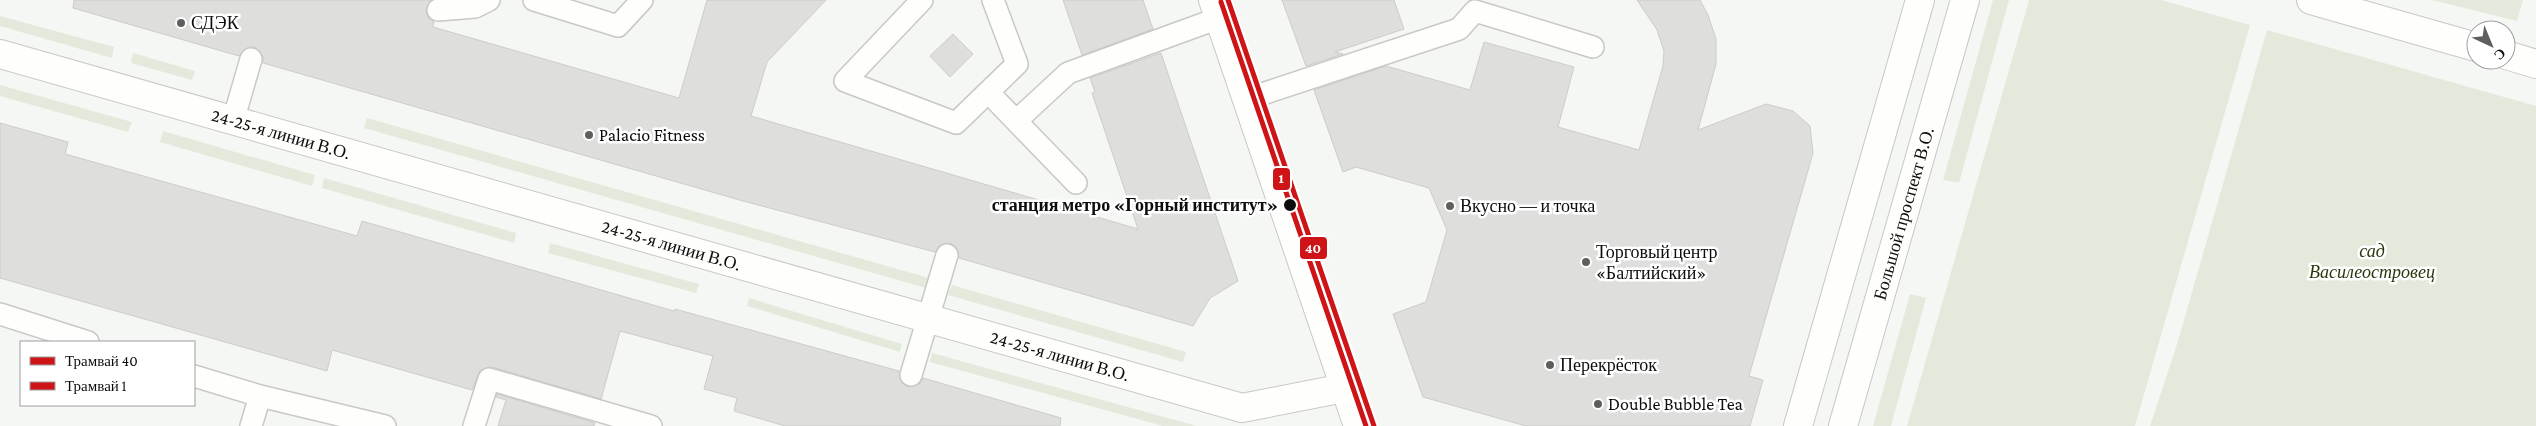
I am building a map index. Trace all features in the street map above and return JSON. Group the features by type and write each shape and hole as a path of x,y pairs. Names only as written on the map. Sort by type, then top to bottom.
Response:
{"street":[{"path":"1798,426 1920,0"},
{"name":"Большой проспект В.О.","path":"1843,426 1965,0"},
{"path":"2311,0 2466,44"},
{"path":"1216,9 1358,426"},
{"name":"24-25-я линии В.О.","path":"0,54 1242,408 1344,388"},
{"path":"2516,58 2536,64"}],"lane":[{"path":"438,10 475,7 489,0"},
{"path":"534,0 618,26 642,0"},
{"path":"922,0 845,81 956,123 1017,64 993,0"},
{"path":"1016,121 1068,73 1216,9"},
{"path":"1247,99 1459,28 1475,11 1593,47"},
{"path":"233,121 251,60"},
{"path":"988,92 1076,183"},
{"path":"911,375 947,255"},
{"path":"0,314 85,341"},
{"path":"195,376 260,396 385,426"},
{"path":"474,426 489,379 651,426"},
{"path":"251,426 260,396"}],"green space":[{"path":"1993,0 2009,0 1959,183 1943,180"},
{"path":"2029,0 2161,0 2250,25 2135,426 1907,426"},
{"path":"2432,0 2523,0 2517,21"},
{"path":"0,16 114,47 112,58 0,26"},
{"name":"сад Василеостровец","path":"2267,30 2536,106 2536,426 2150,426 2178,341"},
{"path":"133,53 195,71 192,80 131,63"},
{"path":"0,85 132,122 128,132 0,96"},
{"path":"367,118 929,278 926,288 364,128"},
{"path":"163,131 315,175 312,186 160,142"},
{"path":"324,178 516,233 514,243 322,188"},
{"path":"550,243 699,284 696,293 548,253"},
{"path":"952,285 1186,352 1183,362 948,295"},
{"path":"1910,294 1926,298 1891,426 1873,426"},
{"path":"749,298 902,344 900,352 747,306"},
{"path":"932,353 1197,426 1163,426 930,362"}],"building":[{"path":"74,0 431,0 426,11 428,17 434,22 433,27 679,98 707,0 826,0 767,62 751,116 1138,229 1092,93 1095,92 1090,78 1161,53 1238,281 1210,298 1193,326 959,258 956,247 950,243 939,246 935,252 743,201 263,63 263,56 255,47 248,47 239,56 73,8"},
{"path":"1063,0 1143,0 1153,29 1082,55"},
{"path":"1282,0 1394,0 1404,29 1335,52 1343,54 1306,66"},
{"name":"Торговый центр «Балтийский»","path":"1637,0 1700,0 1708,15 1716,39 1716,64 1698,130 1766,104 1793,111 1810,126 1813,153 1749,376 1763,380 1750,426 1526,426 1423,397 1393,314 1426,302 1447,230 1429,188 1356,167 1343,172 1314,90 1386,66 1470,90 1484,42 1574,67 1558,127 1639,150 1663,66 1664,51 1657,30"},
{"path":"953,34 973,54 950,77 930,56"},
{"path":"0,123 68,142 65,154 357,236 362,221 674,311 675,309 899,371 902,383 908,387 919,384 923,378 1061,418 1060,426 785,426 734,411 737,398 704,389 713,356 620,331 601,399 492,367 480,370 472,390 332,350 327,371 0,278"},
{"path":"497,394 595,423 594,426 498,426 506,400 496,397"}],"tram line":[{"name":"40","path":"1228,0 1374,426"},
{"name":"1","path":"1221,2 1366,426"}],"place":[{"name":"СДЭК","path":"181,23"},
{"name":"Palacio Fitness","path":"589,135"},
{"name":"станция метро «Горный институт»","path":"1290,205"},
{"name":"Вкусно — и точка","path":"1450,206"},
{"name":"Торговый центр «Балтийский»","path":"1586,262"},
{"name":"Перекрёсток","path":"1550,365"},
{"name":"Double Bubble Tea","path":"1598,404"}]}
